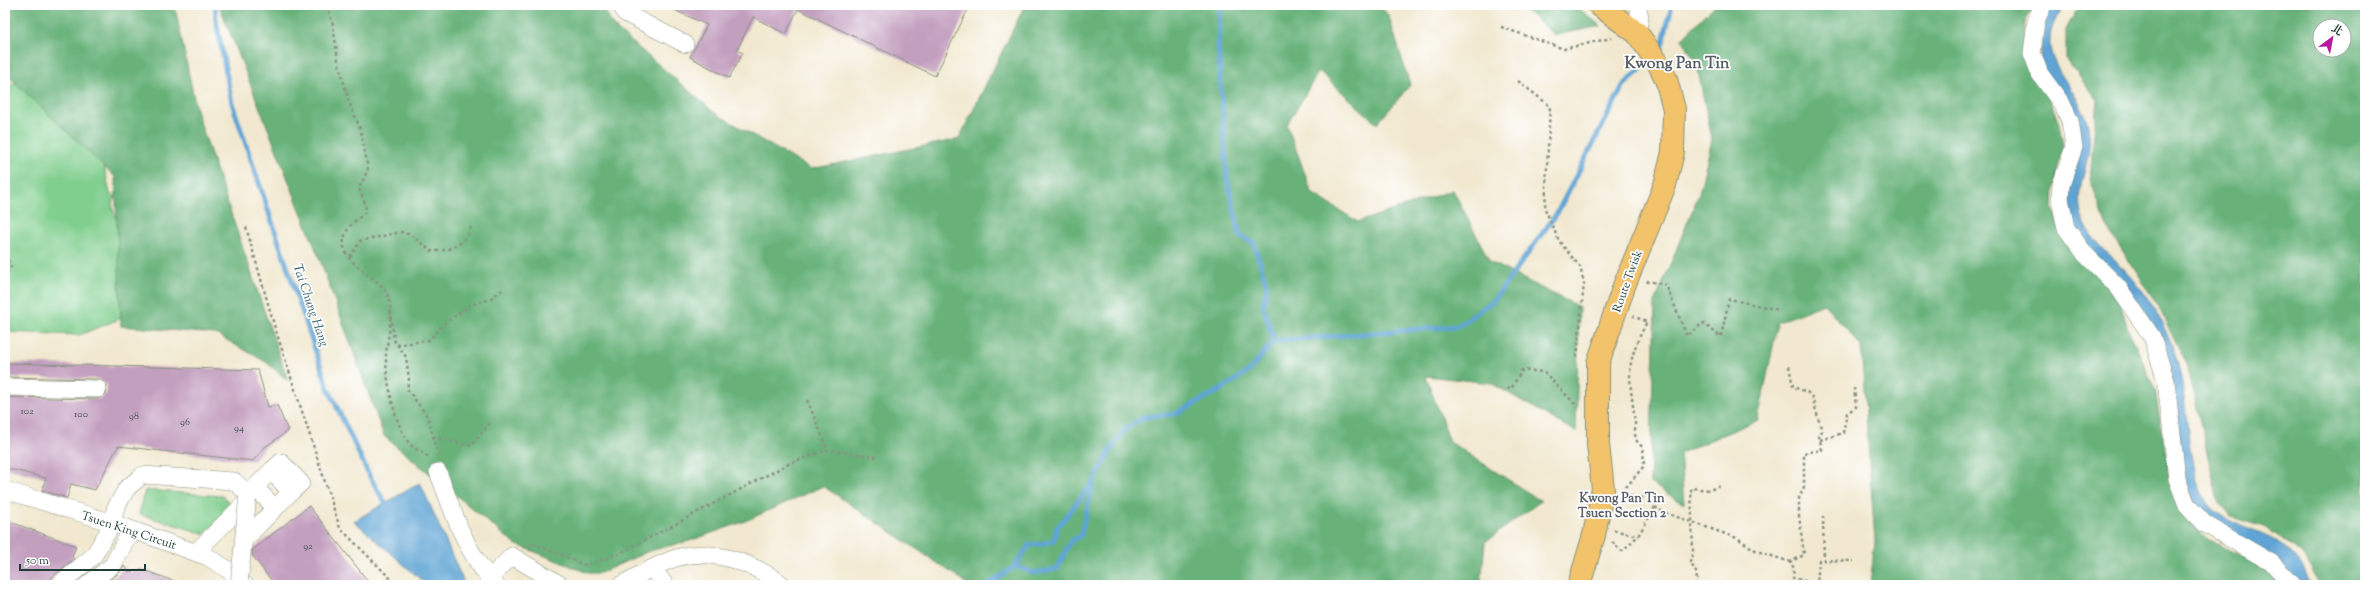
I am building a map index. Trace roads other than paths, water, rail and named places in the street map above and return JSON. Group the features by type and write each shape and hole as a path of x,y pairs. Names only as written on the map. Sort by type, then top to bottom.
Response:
{"main road":[{"name":"Route Twisk","path":"1579,585 1596,526 1603,489 1598,428 1598,363 1601,348 1617,310 1624,286 1664,185 1673,152 1674,109 1666,79 1653,53 1637,32 1599,5"}],"street":[{"path":"621,5 625,13 685,44"},
{"path":"1637,5 1640,17 1637,32"},
{"path":"2043,5 2036,21 2032,53 2040,74 2062,104 2070,121 2074,147 2060,192 2066,228 2085,254 2118,287 2152,337 2166,381 2177,479 2186,505 2205,524 2224,537 2255,551 2272,563 2293,585"},
{"path":"5,387 98,390"},
{"path":"234,578 259,483 281,462 301,483 245,539"},
{"path":"437,471 461,533 493,582 512,556 561,585"},
{"path":"196,552 273,475 280,474 292,485 293,495 240,548 234,578"},
{"path":"59,585 94,555 114,523 115,509 127,488 143,475 259,483 283,500"},
{"name":"Tsuen King Circuit","path":"5,490 114,523 196,552 208,557 245,585"},
{"path":"87,585 113,565 131,530"},
{"path":"621,585 653,568 677,558 692,555 712,556 737,560 759,570 783,585"},
{"path":"653,568 665,585"}],"water":[{"path":"2049,5 2065,5 2054,23 2050,40 2052,54 2057,68 2082,109 2088,126 2088,153 2080,188 2079,200 2081,213 2086,226 2094,239 2135,281 2156,311 2166,332 2180,372 2190,449 2198,484 2205,499 2213,509 2222,516 2268,537 2289,550 2302,566 2311,585 2297,585 2213,524 2188,494 2164,360 2073,230 2066,196 2077,155 2040,59 2045,12"},
{"path":"420,483 465,585 427,585 354,521"}],"waterway":[{"name":"Tai Chung Hang","path":"215,5 216,20 232,103 328,388 368,473 388,508"},
{"path":"1220,5 1218,43 1227,178 1240,236 1254,243 1267,286 1263,306 1274,341"},
{"path":"1657,53 1661,50 1672,5"},
{"path":"988,585 1015,566 1034,573 1057,569 1070,542 1081,535 1093,483 1110,451 1125,429 1144,417 1175,414 1219,391 1249,371 1274,341 1458,326 1494,300 1557,213 1623,86 1650,60"},
{"path":"1015,566 1029,545 1042,544 1054,540 1056,529 1091,485"}],"district":[{"name":"Kwong Pan Tin","path":"1677,62"},
{"name":"Kwong Pan Tin Tsuen Section 2","path":"1622,504"}]}
